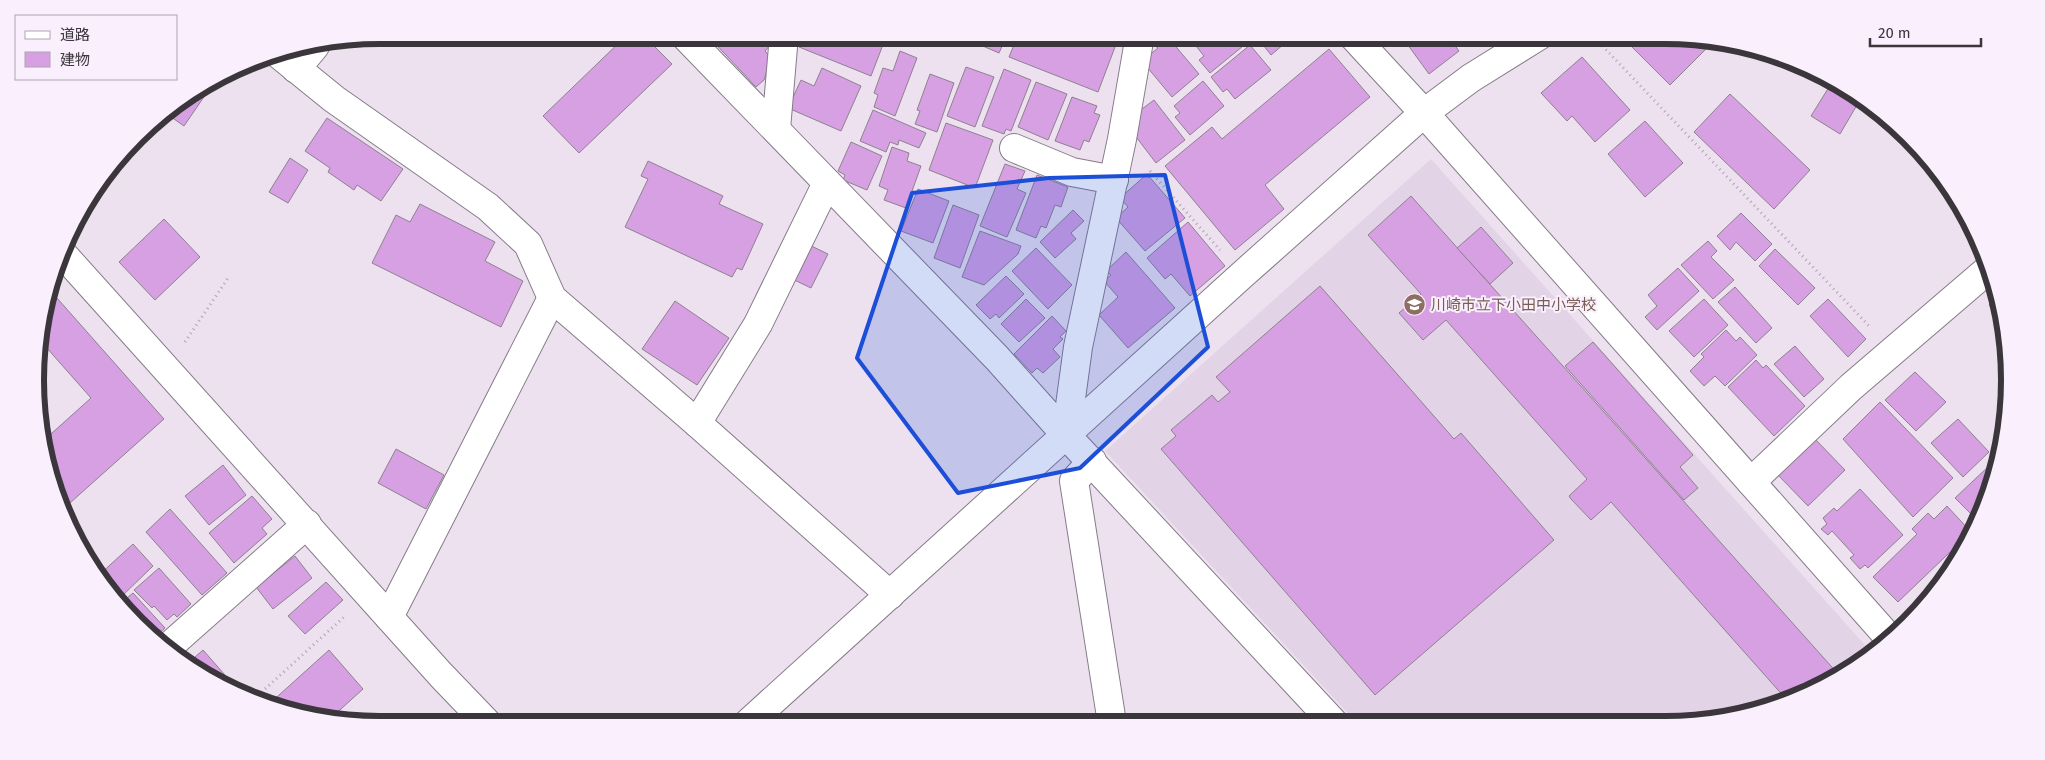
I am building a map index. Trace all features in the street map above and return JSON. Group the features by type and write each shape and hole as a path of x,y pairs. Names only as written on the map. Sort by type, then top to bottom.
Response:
{"street":[{"path":"693,44 997,358 1066,435 1328,716"},
{"path":"776,129 783,44"},
{"path":"1066,435 1078,347 1122,140 1138,44"},
{"path":"1360,44 1424,113 1886,634"},
{"path":"756,716 1242,275 1424,113 1471,78 1526,44"},
{"path":"302,53 286,61 334,99 488,207 528,244 552,298 697,423 890,595"},
{"path":"1014,148 1072,172 1114,180"},
{"path":"697,423 758,324 826,183"},
{"path":"67,258 389,617 481,716"},
{"path":"1751,482 1851,387 1984,274"},
{"path":"389,617 552,298"},
{"path":"1092,462 1074,481 1111,716"},
{"path":"172,644 307,524"}],"path":[{"path":"1601,44 1894,352"},
{"path":"1122,140 1242,275"},
{"path":"166,370 228,278"},
{"path":"260,694 369,594"}],"highlighted area":[{"path":"1165,175 1208,347 1080,468 958,493 857,358 912,193 1049,178"}],"shaded area":[{"name":"川崎市立下小田中小学校","path":"1431,159 1868,648 1814,682 1794,691 1731,710 1687,716 1351,716 1105,451"}],"building":[{"path":"618,44 652,44 672,64 579,153 543,116"},
{"path":"716,44 771,44 765,51 771,58 764,80 756,87"},
{"path":"800,44 883,44 871,76 799,47"},
{"path":"978,44 1003,44 999,53"},
{"path":"1014,44 1108,44 1115,47 1098,92 1009,57"},
{"path":"1174,44 1199,74 1172,97 1142,61 1158,48 1154,45"},
{"path":"1199,44 1246,44 1210,73 1199,60 1204,56 1196,46"},
{"path":"1262,44 1284,44 1271,55"},
{"path":"1407,44 1454,44 1459,51 1429,74"},
{"path":"1635,44 1687,44 1708,47 1670,85 1632,47"},
{"path":"1250,45 1271,70 1235,99 1227,89 1223,92 1211,77"},
{"path":"1329,49 1370,97 1265,185 1284,209 1235,250 1165,166 1212,127 1222,139"},
{"path":"900,51 917,58 895,116 874,107 878,95 874,93 883,68 893,71"},
{"path":"1582,57 1630,110 1595,142 1572,116 1567,121 1541,93"},
{"path":"966,67 994,77 975,127 947,116"},
{"path":"822,68 861,86 841,131 788,108 801,80 814,86"},
{"path":"1004,69 1031,80 1011,131 1006,129 1004,134 982,126"},
{"path":"930,74 954,83 937,132 915,124 920,111 917,110"},
{"path":"1203,81 1224,106 1190,135 1175,117 1180,113 1174,106"},
{"path":"1036,82 1067,94 1048,140 1018,127"},
{"path":"1829,87 1857,105 1840,134 1811,116"},
{"path":"208,92 184,126 171,117"},
{"path":"1730,94 1810,170 1774,209 1694,132"},
{"path":"1072,97 1097,106 1094,113 1100,115 1089,142 1084,140 1080,150 1055,141"},
{"path":"1154,100 1185,140 1156,163 1130,129 1139,122 1134,115"},
{"path":"873,110 926,133 919,148 899,140 898,145 890,142 886,152 860,141"},
{"path":"327,118 403,169 381,201 357,185 354,190 328,172 330,168 305,151"},
{"path":"1645,121 1683,163 1645,197 1608,154"},
{"path":"946,123 993,140 975,188 929,170"},
{"path":"851,142 882,156 867,190 843,180 845,175 838,171"},
{"path":"892,147 909,153 907,161 921,166 906,208 884,200 888,190 879,186"},
{"path":"290,158 308,170 288,203 269,192"},
{"path":"648,161 723,196 719,204 763,224 742,270 737,268 732,277 625,227 648,179 641,176"},
{"path":"1005,164 1025,171 1017,189 1026,193 1007,237 980,226"},
{"path":"1147,174 1185,218 1145,251 1116,218 1128,207 1120,198"},
{"path":"1037,175 1068,187 1061,207 1055,205 1046,228 1041,226 1036,238 1016,230"},
{"path":"918,189 949,201 933,243 901,231"},
{"path":"1411,196 1835,670 1814,682 1782,695 1611,502 1591,520 1569,496 1587,479 1446,320 1423,340 1399,313 1421,294 1368,235"},
{"path":"420,204 495,242 485,261 523,281 501,327 372,263 396,215 410,222"},
{"path":"953,205 979,215 960,268 934,258"},
{"path":"1073,210 1084,221 1071,233 1076,239 1055,258 1040,242"},
{"path":"1741,213 1772,244 1755,261 1736,242 1730,250 1717,236"},
{"path":"164,219 200,257 155,300 119,262"},
{"path":"1188,222 1225,266 1190,296 1171,274 1165,279 1147,258"},
{"path":"1481,227 1513,263 1490,284 1457,248"},
{"path":"980,231 1021,246 1018,254 984,285 962,277"},
{"path":"1708,241 1717,251 1711,257 1734,280 1713,299 1681,265"},
{"path":"803,242 828,254 811,288 786,276"},
{"path":"1036,248 1072,285 1048,309 1012,271"},
{"path":"1775,249 1815,288 1798,305 1759,266"},
{"path":"1126,252 1175,308 1128,348 1099,315 1118,297 1104,281 1111,275 1106,271"},
{"path":"1678,268 1699,291 1657,330 1645,317 1657,306 1648,295"},
{"path":"1006,276 1024,294 999,318 996,314 990,319 976,305"},
{"path":"1320,286 1454,439 1461,433 1554,540 1375,695 1161,449 1176,436 1171,430 1212,395 1218,402 1230,392 1216,377"},
{"path":"1735,287 1772,328 1756,343 1718,302"},
{"path":"54,295 164,419 68,505 55,467 49,436 91,398 46,347"},
{"path":"1026,299 1045,318 1019,342 1001,324"},
{"path":"1704,299 1728,325 1694,357 1669,331"},
{"path":"1828,299 1866,339 1848,357 1810,316"},
{"path":"675,301 729,338 697,385 642,349"},
{"path":"1992,302 1994,311 1989,305"},
{"path":"1052,316 1066,331 1060,337 1063,339 1053,349 1060,357 1043,373 1037,368 1032,373 1014,354"},
{"path":"1726,330 1736,341 1740,337 1757,355 1725,386 1715,376 1704,386 1690,371 1704,357 1701,354"},
{"path":"1593,342 1693,455 1680,467 1698,488 1684,500 1565,366"},
{"path":"1795,346 1824,379 1804,397 1774,364"},
{"path":"1756,360 1763,368 1766,365 1805,406 1774,436 1728,387"},
{"path":"1915,372 1946,402 1916,431 1885,400"},
{"path":"1880,402 1953,478 1913,517 1843,439"},
{"path":"1958,419 1989,452 1963,477 1931,443"},
{"path":"1815,439 1845,470 1808,506 1778,475"},
{"path":"396,449 444,475 426,509 378,483"},
{"path":"223,465 246,495 209,525 185,496"},
{"path":"1990,465 1990,465 1973,516 1955,498"},
{"path":"1860,489 1903,535 1868,568 1865,565 1860,569 1850,558 1854,555 1832,531 1828,535 1821,529 1827,524 1823,518 1834,508 1837,511"},
{"path":"252,496 272,519 262,528 267,534 234,563 209,533"},
{"path":"1947,506 1967,528 1958,544 1898,602 1873,577 1917,534 1912,529 1928,513 1934,519"},
{"path":"170,509 227,573 202,595 146,532"},
{"path":"133,544 153,566 122,596 103,571"},
{"path":"295,556 312,578 273,609 256,587"},
{"path":"159,568 191,604 177,617 174,614 167,620 154,606 152,608 134,590"},
{"path":"326,582 343,600 305,634 288,616"},
{"path":"133,593 165,628 159,634 125,600"},
{"path":"203,650 231,682 193,660"},
{"path":"329,650 363,689 336,713 314,710 275,699"}],"place":[{"name":"川崎市立下小田中小学校","path":"1415,305"}]}
